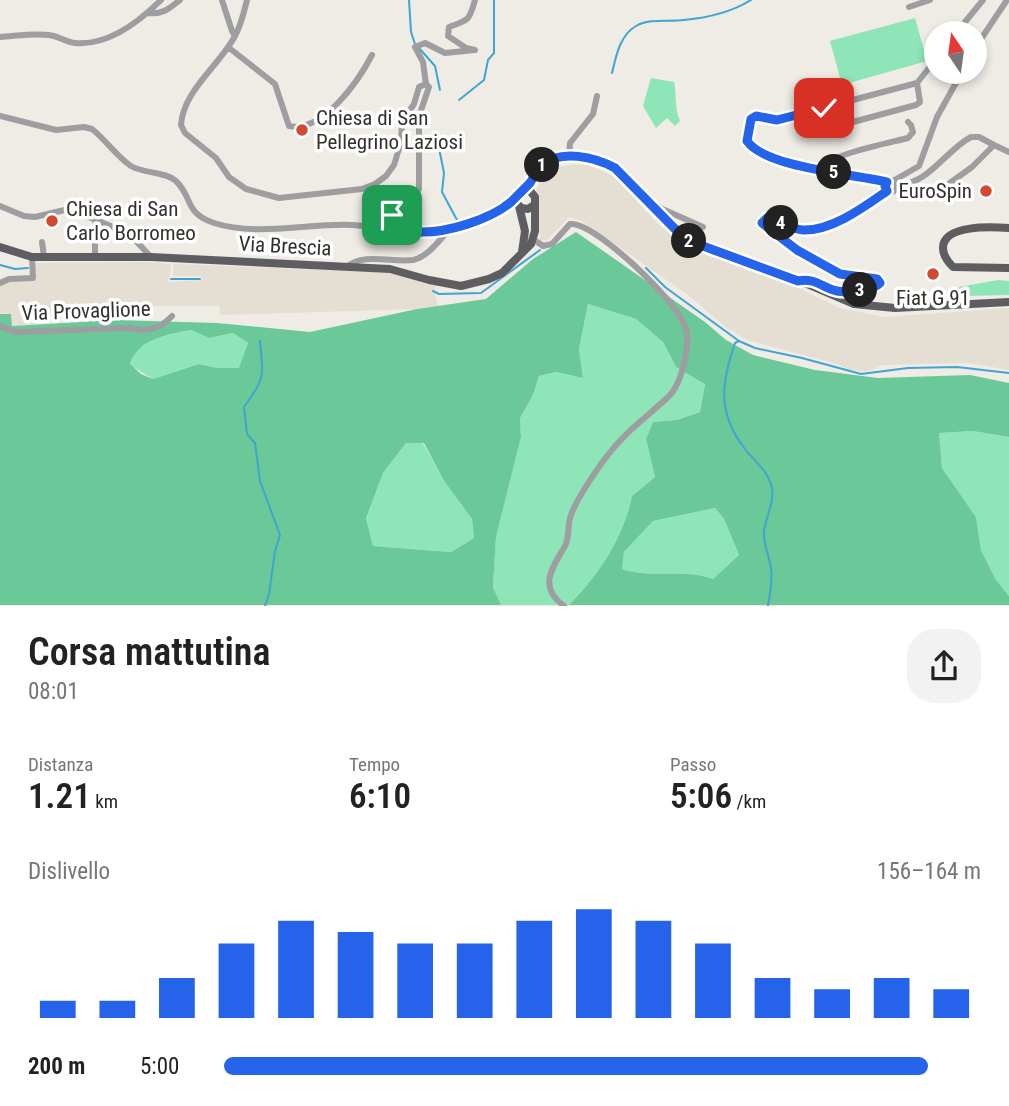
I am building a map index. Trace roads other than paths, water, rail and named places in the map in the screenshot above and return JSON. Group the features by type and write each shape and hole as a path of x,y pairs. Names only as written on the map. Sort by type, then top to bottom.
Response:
{"main road":[{"path":"533,239 516,201 519,193 544,163 569,156 603,162 615,168 679,233 692,242 836,298 865,307 895,308 1009,302"},
{"path":"530,182 534,194 536,232 533,239"},
{"path":"519,193 526,190 534,194"},
{"path":"519,206 525,209 534,205"},
{"path":"522,252 524,223"},
{"path":"1007,226 958,231 948,237 943,248 953,267 1009,268"},
{"name":"Via Brescia","path":"0,247 33,257 151,257 390,269 461,286 502,273 514,263 533,239"}],"street":[{"path":"0,37 52,35 73,43 93,43 110,38 161,0"},
{"path":"147,13 166,11 180,0"},
{"path":"222,0 223,9 235,36"},
{"path":"247,0 235,36 185,109 181,125 185,133 216,158 237,184 246,190 279,198 362,189 375,184 386,176 394,165 402,122 414,104 419,87 426,84"},
{"path":"419,232 413,224 399,223 392,215 419,189 419,116 429,92 425,67 417,46 425,43 450,53 475,50 466,48 449,36 449,27 466,22 471,16 475,0"},
{"path":"909,8 930,0"},
{"path":"966,21 983,0"},
{"path":"987,30 1007,0"},
{"path":"228,47 275,84 289,126 292,127 311,124 328,113 360,77 372,55"},
{"path":"924,75 918,83 777,120 762,115 751,119 747,141 753,148 781,161 909,184 932,170 971,137 979,137 1009,152"},
{"path":"838,126 916,105 921,97 918,83"},
{"path":"887,191 885,186 919,166 937,117 955,84"},
{"path":"569,156 570,144 593,114 597,96"},
{"path":"0,116 56,130 84,127 92,129 130,165 143,171 163,174 175,181 199,216 236,228 350,225 419,232 448,230 482,218 508,204 519,193"},
{"path":"818,169 823,163 908,138 913,132 912,125 908,122"},
{"path":"929,198 972,167 994,145"},
{"path":"798,281 811,280 838,292 872,290 880,283 877,279 840,274 797,250 762,223 767,218 802,230 831,224 887,191 893,192 892,183"},
{"path":"508,204 519,206"},
{"path":"651,204 703,228"},
{"path":"0,206 24,216 35,217 69,209 136,241 151,257"},
{"path":"95,220 95,256"},
{"path":"533,239 543,246 552,244 570,224 579,224 612,247 640,272 682,319 687,334 687,350 680,378 670,396 637,422 612,449 591,478 571,515 565,545 551,567 548,580 557,601 564,606"},
{"path":"347,267 352,262 361,260 414,260 433,249 448,230"},
{"path":"42,242 44,257"},
{"path":"0,283 9,279 33,278 33,257"},
{"name":"Via Provaglione","path":"0,326 15,332 128,328 140,331 155,329 165,324 172,316"}],"waterway":[{"path":"409,0 411,32 415,44"},
{"path":"459,100 484,80 488,60 494,53 494,0"},
{"path":"612,73 622,40 636,26 653,21 709,16 751,0"},
{"path":"419,48 435,66 440,90"},
{"path":"441,137 439,148 444,173 442,192 457,220"},
{"path":"433,291 439,294 481,293 540,250"},
{"path":"0,265 15,269 28,268"},
{"path":"646,268 665,287 739,341 755,348 861,374 908,368 957,367 1009,373"},
{"path":"171,279 200,279"},
{"path":"260,341 260,382 244,407 247,434 255,443 260,481 280,535 265,606"},
{"path":"739,341 735,343 730,358 724,398 736,436 771,484 772,502 764,531 772,573 768,606"}],"place":[{"name":"Chiesa di San Pellegrino Laziosi","path":"302,130"},
{"name":"EuroSpin","path":"986,191"},
{"name":"Chiesa di San Carlo Borromeo","path":"52,221"},
{"name":"Fiat G 91","path":"933,274"}]}
